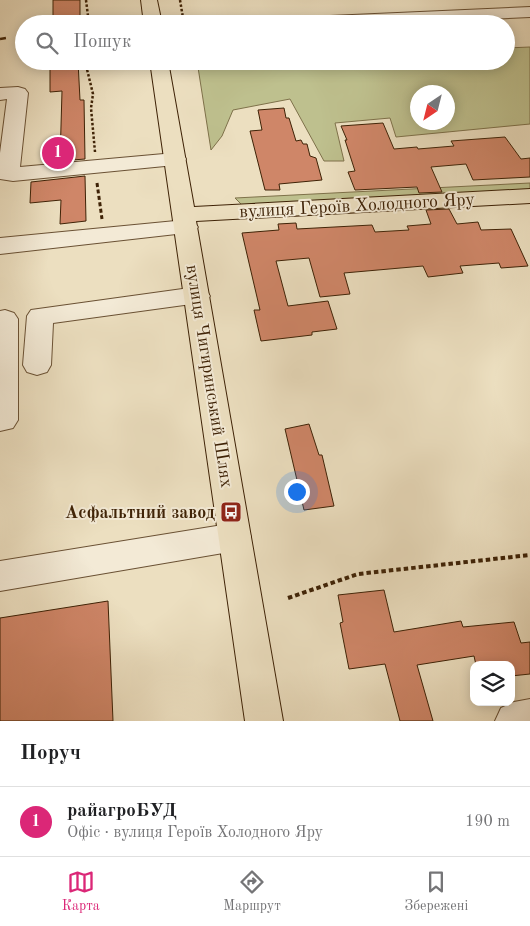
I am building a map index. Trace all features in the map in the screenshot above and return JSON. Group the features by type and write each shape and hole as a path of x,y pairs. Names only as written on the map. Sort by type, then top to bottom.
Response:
{"main road":[{"path":"149,0 152,15"},
{"name":"вулиця Чигиринський Шлях","path":"160,70 264,721"},
{"name":"вулиця Героїв Холодного Яру","path":"185,221 530,196"}],"street":[{"path":"463,15 530,12"},
{"path":"0,94 18,93 10,167 0,171"},
{"path":"0,171 13,174 175,159"},
{"name":"вулиця Героїв Холодного Яру","path":"0,246 185,221"},
{"path":"37,364 40,316 197,296"},
{"path":"0,420 3,420 5,319"},
{"path":"0,576 235,536"},
{"path":"514,721 530,718"}],"path":[{"path":"86,0 88,15"},
{"path":"180,0 182,15"},
{"path":"86,70 93,94 91,114"},
{"path":"288,598 358,574 530,555"}],"green space":[{"path":"530,47 530,124 396,137 390,118 335,123 344,161 324,161 290,99 233,110 222,136 211,150 198,70 515,70 515,48"},
{"path":"530,183 530,190 242,205 235,198"}],"building":[{"path":"53,0 80,0 80,15 53,15"},
{"path":"50,70 78,70 80,100 84,100 85,159 60,161 62,91 50,92"},
{"path":"284,108 286,118 289,118 296,141 301,140 303,144 307,144 310,156 316,158 322,180 279,184 280,190 265,190 250,131 262,130 258,110"},
{"path":"383,123 394,149 454,146 451,141 505,137 521,159 530,158 530,177 473,180 466,164 431,167 442,192 419,193 417,187 355,190 348,172 355,171 345,140 347,140 341,126"},
{"path":"85,176 86,221 60,224 61,200 30,203 31,182"},
{"path":"449,209 457,224 478,222 481,230 511,229 528,266 501,268 499,263 460,266 463,273 428,277 423,266 344,273 350,294 320,297 309,258 276,261 288,306 328,301 337,329 312,332 312,335 261,341 254,310 260,310 242,233 279,230 278,224 296,223 297,229 372,225 375,232 409,230 407,226 431,224 426,210"},
{"path":"309,424 319,455 322,455 334,506 304,510 285,429"},
{"path":"384,590 394,632 461,621 463,627 514,622 521,643 530,642 530,674 515,676 515,661 475,661 474,656 417,665 433,721 400,721 385,664 349,669 340,623 343,622 338,595"},
{"path":"108,601 113,721 0,721 0,618"}],"railway":[{"path":"0,39 6,38"}],"place":[{"name":"райагроБУД","path":"58,153"},
{"name":"Асфальтний завод","path":"231,512"}]}
